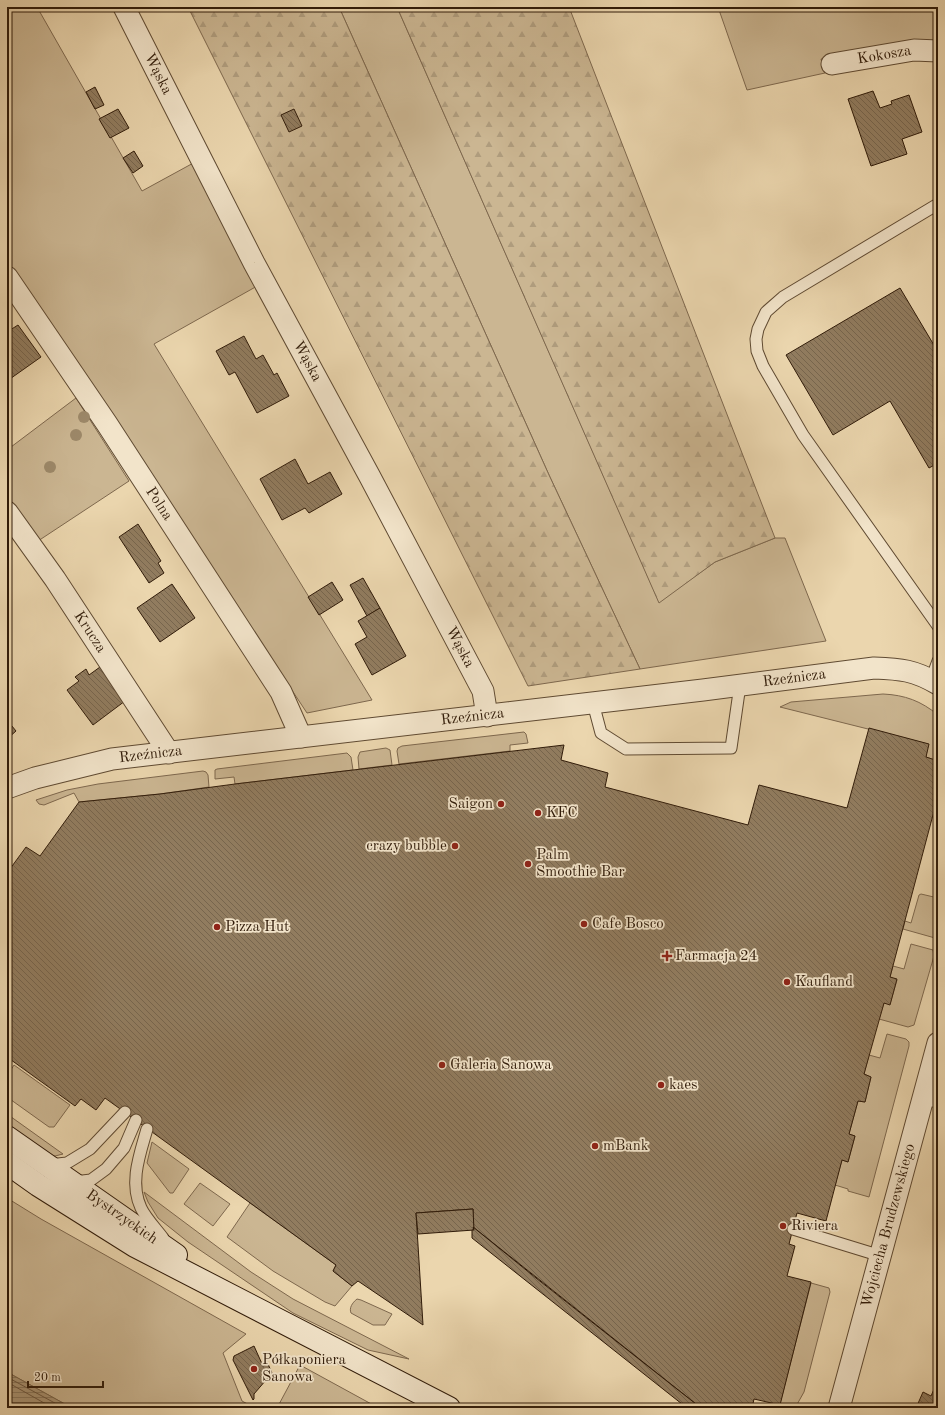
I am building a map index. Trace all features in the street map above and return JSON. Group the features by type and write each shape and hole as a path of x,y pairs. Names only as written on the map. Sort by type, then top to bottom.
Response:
{"street":[{"name":"Wąska","path":"124,7 254,263 483,691 487,716"},
{"name":"Kokosza","path":"832,64 914,50 938,51"},
{"name":"Polna","path":"7,277 107,424 281,692 301,737"},
{"name":"Krucza","path":"7,512 55,579 169,753"},
{"name":"Rzeźnicza","path":"7,788 35,778 112,759 487,716 874,668 900,668 916,673 936,675"},
{"name":"Wojciecha Brudzewskiego","path":"839,1408 881,1256 930,1101 938,1043"},
{"name":"Bystrzyckich","path":"7,1137 236,1298"},
{"name":"Bystrzyckich","path":"7,1164 134,1246 449,1408"}],"lane":[{"path":"938,204 783,297 766,312 759,325 756,339 763,366 803,435 938,626"},
{"path":"593,703 601,732 626,750 731,748 740,685"},
{"path":"46,1165 67,1163 90,1149 125,1112"},
{"path":"38,1185 91,1180 106,1169 124,1148 136,1120"},
{"path":"147,1129 138,1162 135,1185 141,1208 174,1253"},
{"path":"793,1229 881,1256"}],"green space":[{"path":"7,7 37,7 142,191 197,161 259,285 154,344 372,700 307,713 7,260"},
{"path":"188,7 339,7 549,475 640,669 528,686"},
{"path":"339,7 397,7 659,602 715,562 775,538 785,538 826,641 640,669 549,475"},
{"path":"397,7 569,7 775,538 715,562 659,603"},
{"path":"718,7 938,7 938,44 821,59 825,73 747,90"},
{"path":"76,398 129,481 38,541 7,500 7,450"},
{"path":"883,694 906,697 919,702 938,715 938,761 926,757 928,744 780,707 791,702"},
{"path":"524,732 528,743 510,745 510,751 399,764 397,751 398,748 402,746"},
{"path":"386,748 390,750 392,765 359,769 358,757 360,752"},
{"path":"347,753 351,757 353,770 235,784 234,777 215,779 215,770 217,769"},
{"path":"203,771 208,775 209,787 160,794 79,802 74,793 44,805 39,804 36,800 67,790 98,784"},
{"path":"921,894 938,898 938,937 935,938 903,929 905,921 911,923 919,895"},
{"path":"911,944 933,950 934,956 914,1025 908,1027 879,1019 884,1003 890,1004 897,980 890,977 893,966 904,969"},
{"path":"887,1034 906,1039 909,1042 909,1046 869,1197 848,1191 848,1189 835,1185 842,1160 848,1162 855,1136 849,1134 858,1101 865,1102 871,1077 864,1074 869,1055 880,1058"},
{"path":"14,1065 70,1105 54,1127 49,1127 7,1097 7,1076"},
{"path":"7,1114 63,1154 55,1156 45,1155 7,1129"},
{"path":"152,1142 189,1169 173,1193 170,1193 147,1163"},
{"path":"200,1183 230,1204 213,1226 184,1204"},
{"path":"144,1192 251,1272 293,1299 409,1359 368,1350 293,1313 188,1242 158,1218 148,1202"},
{"path":"7,1198 41,1219 246,1334 223,1353 242,1401 255,1408 72,1408 7,1372"},
{"path":"250,1203 336,1265 333,1271 352,1286 335,1306 325,1302 273,1271 227,1237"},
{"path":"811,1283 829,1288 830,1292 804,1392 795,1408 780,1404"},
{"path":"357,1299 392,1314 385,1325 373,1325 351,1313 351,1306"},
{"path":"300,1365 375,1406 373,1408 277,1408"}],"water":[{"path":"7,1372 72,1408 7,1408"}],"building":[{"path":"95,87 104,105 95,109 86,92"},
{"path":"873,91 880,108 892,104 891,101 909,95 922,132 902,139 907,154 871,166 848,99"},
{"path":"118,109 129,128 110,138 99,119"},
{"path":"294,109 302,126 289,132 281,115"},
{"path":"134,151 143,166 133,173 123,158"},
{"path":"900,288 938,352 938,463 929,468 890,401 833,435 786,355"},
{"path":"18,325 41,357 7,381 7,332"},
{"path":"244,336 256,359 263,355 274,375 277,373 289,396 257,413 235,372 229,375 216,351"},
{"path":"295,459 308,484 330,472 342,494 309,513 305,508 282,520 260,479"},
{"path":"138,524 161,561 158,563 164,573 149,583 119,537"},
{"path":"363,578 380,608 367,616 350,585"},
{"path":"332,582 343,600 319,615 308,597"},
{"path":"172,584 195,618 160,642 137,608"},
{"path":"380,608 406,656 372,675 355,644 367,637 358,621"},
{"path":"100,667 125,701 93,725 67,690 79,681 75,677 86,669 89,675"},
{"path":"7,720 16,731 7,739"},
{"name":"Galeria Sanowa","path":"869,728 929,744 926,757 938,761 938,796 890,977 897,979 890,1005 884,1003 864,1074 871,1077 865,1102 858,1101 849,1134 855,1136 848,1162 842,1160 826,1221 797,1213 789,1244 795,1246 787,1276 811,1282 780,1405 754,1399 752,1408 701,1408 473,1227 473,1209 416,1213 423,1325 358,1281 352,1286 333,1271 336,1265 105,1098 96,1110 81,1099 75,1106 7,1057 7,873 26,847 40,856 79,802 160,794 564,745 561,760 608,773 605,787 748,825 759,785 847,808"},
{"path":"473,1209 474,1230 418,1234 416,1213"},
{"path":"473,1227 701,1408 687,1408 472,1238 472,1230 474,1230"},
{"name":"Półkaponiera Sanowa","path":"254,1346 263,1366 268,1364 272,1373 254,1394 253,1400 233,1360 234,1356"},
{"path":"938,1380 938,1408 916,1408 923,1392 931,1396"}],"place":[{"name":"Saigon","path":"501,804"},
{"name":"KFC","path":"538,813"},
{"name":"crazy bubble","path":"455,846"},
{"name":"Palm Smoothie Bar","path":"528,864"},
{"name":"Cafe Bosco","path":"584,924"},
{"name":"Pizza Hut","path":"217,927"},
{"name":"Farmacja 24","path":"667,956"},
{"name":"Kaufland","path":"787,982"},
{"name":"Galeria Sanowa","path":"442,1065"},
{"name":"kaes","path":"661,1085"},
{"name":"mBank","path":"595,1146"},
{"name":"Riviera","path":"783,1226"},
{"name":"Półkaponiera Sanowa","path":"254,1369"}]}
